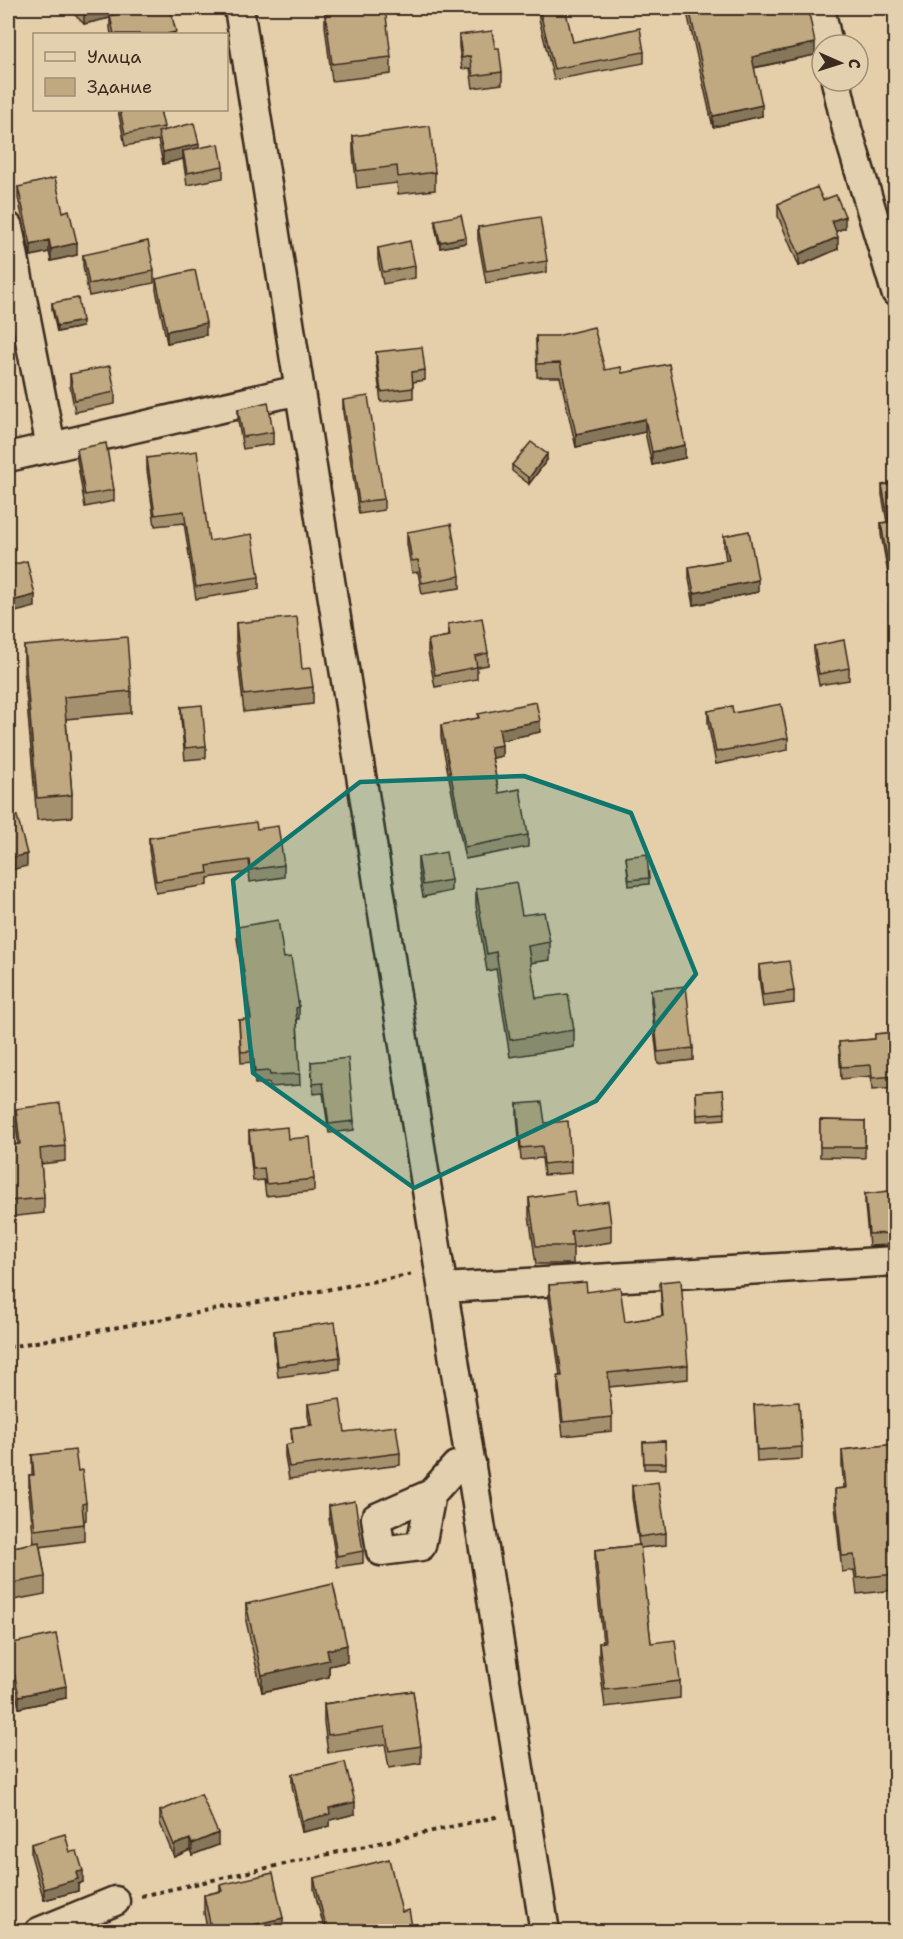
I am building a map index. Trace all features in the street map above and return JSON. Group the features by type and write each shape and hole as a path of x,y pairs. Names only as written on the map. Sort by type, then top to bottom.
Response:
{"street":[{"path":"239,8 545,1932"},
{"path":"820,8 825,33"},
{"path":"839,93 847,129 896,292"},
{"path":"8,227 51,447"},
{"path":"8,457 299,390"},
{"path":"442,1279 896,1261"},
{"path":"430,1494 456,1466 471,1463"},
{"path":"39,1932 115,1902"}],"path":[{"path":"8,1347 442,1279"},
{"path":"115,1902 527,1810"}],"highlighted area":[{"path":"524,776 631,813 696,974 596,1101 414,1188 253,1073 233,880 360,782"}],"building":[{"path":"147,8 170,8 176,32 114,33 110,16"},
{"path":"385,8 391,57 332,64 325,9"},
{"path":"539,8 565,8 573,42 640,28 644,52 554,69"},
{"path":"689,8 808,8 813,33 810,33 810,44 752,57 762,105 713,116"},
{"path":"492,31 495,48 499,48 502,72 473,76 470,56 462,58 459,35"},
{"path":"120,111 160,111 164,127 125,134"},
{"path":"194,123 199,144 163,152 158,132"},
{"path":"430,126 435,172 398,177 397,166 357,171 353,136"},
{"path":"219,144 223,166 187,173 183,151"},
{"path":"55,178 63,212 69,210 77,243 51,249 49,240 31,245 18,187"},
{"path":"817,187 823,200 836,195 845,216 832,221 838,237 799,254 778,204"},
{"path":"896,199 896,209 891,202"},
{"path":"461,215 466,237 440,242 435,220"},
{"path":"540,217 547,261 486,271 478,227"},
{"path":"148,241 154,271 89,284 83,255"},
{"path":"410,241 415,266 383,272 378,248"},
{"path":"195,270 206,323 167,331 156,279"},
{"path":"78,298 82,321 57,326 52,303"},
{"path":"594,327 605,370 621,367 622,373 669,364 685,445 652,452 645,419 576,434 560,363 537,364 536,336 557,336"},
{"path":"422,347 425,370 412,372 413,388 381,392 376,352"},
{"path":"110,366 115,392 75,400 70,374"},
{"path":"368,396 384,499 359,502 343,400"},
{"path":"268,402 273,432 243,437 238,409"},
{"path":"531,442 547,454 529,478 512,465"},
{"path":"106,443 114,490 85,495 77,449"},
{"path":"197,451 209,541 252,534 259,577 196,587 184,511 155,515 147,458"},
{"path":"896,482 896,563 888,564 881,523 889,522 882,485"},
{"path":"451,524 460,576 422,583 418,560 412,561 407,532"},
{"path":"749,531 758,580 694,593 689,567 729,560 724,536"},
{"path":"27,561 35,595 8,602 8,566"},
{"path":"889,603 896,603 896,638 893,638"},
{"path":"297,617 302,669 310,668 313,687 244,695 236,623"},
{"path":"482,618 488,653 475,656 477,667 435,675 428,640 450,636 448,624"},
{"path":"127,637 131,691 64,697 72,795 37,798 24,646"},
{"path":"844,640 849,668 819,674 814,646"},
{"path":"536,702 540,721 499,729 502,745 490,747 499,793 520,789 528,835 465,847 441,725 479,718 478,714"},
{"path":"781,704 788,738 716,752 708,711 732,706 733,713"},
{"path":"202,705 206,746 185,748 181,707"},
{"path":"17,816 27,854 10,858 11,865 8,865 8,818"},
{"path":"256,822 257,829 278,826 284,865 250,870 249,860 207,866 208,873 156,881 149,838"},
{"path":"446,852 451,880 423,885 418,857"},
{"path":"647,854 649,878 629,880 626,857"},
{"path":"516,882 522,915 544,912 550,942 528,946 536,998 568,994 574,1030 510,1040 496,952 487,954 476,889"},
{"path":"278,920 284,958 291,957 299,1007 296,1008 300,1074 270,1075 269,1071 255,1072 253,1051 241,1052 239,1020 251,1019 237,927"},
{"path":"789,961 794,991 763,995 759,965"},
{"path":"686,986 693,1048 658,1052 651,990"},
{"path":"896,1032 896,1076 872,1078 871,1065 841,1067 839,1042 875,1039 875,1034"},
{"path":"348,1058 354,1121 329,1124 323,1083 313,1084 311,1062"},
{"path":"723,1090 725,1113 697,1115 696,1092"},
{"path":"542,1102 545,1123 568,1121 571,1161 544,1164 542,1146 521,1148 517,1104"},
{"path":"60,1103 65,1146 40,1149 44,1198 8,1201 8,1146 20,1144 16,1109"},
{"path":"820,1120 865,1121 865,1147 820,1147"},
{"path":"287,1127 288,1139 310,1137 314,1179 266,1184 264,1168 253,1169 249,1131"},
{"path":"574,1191 576,1206 608,1201 611,1225 571,1231 573,1246 536,1246 529,1198"},
{"path":"888,1191 892,1233 869,1234 865,1194"},
{"path":"681,1280 688,1365 608,1373 612,1417 563,1422 558,1376 562,1376 549,1285 586,1282 587,1292 620,1287 625,1322 663,1316 660,1282"},
{"path":"335,1322 340,1357 278,1366 274,1331"},
{"path":"340,1399 345,1432 396,1426 400,1453 289,1467 285,1445 293,1443 291,1428 312,1425 308,1404"},
{"path":"799,1402 802,1447 757,1450 754,1405"},
{"path":"665,1441 666,1463 644,1463 643,1442"},
{"path":"896,1444 896,1574 857,1578 854,1555 842,1556 835,1489 846,1488 842,1450"},
{"path":"75,1450 78,1471 82,1470 86,1503 82,1504 84,1524 35,1530 29,1475 34,1475 32,1455"},
{"path":"658,1482 666,1533 639,1537 632,1486"},
{"path":"355,1501 363,1551 337,1556 329,1506"},
{"path":"39,1542 45,1577 8,1584 8,1548"},
{"path":"640,1545 651,1643 675,1640 680,1681 605,1690 599,1643 605,1642 595,1550"},
{"path":"333,1584 347,1645 327,1650 329,1660 262,1675 246,1604"},
{"path":"56,1634 66,1686 19,1696 8,1644"},
{"path":"413,1691 421,1746 389,1751 385,1727 328,1735 324,1704"},
{"path":"345,1762 355,1802 329,1808 330,1814 302,1821 292,1774"},
{"path":"201,1794 218,1833 192,1844 190,1839 174,1845 160,1811"},
{"path":"65,1834 70,1852 77,1851 83,1871 76,1872 78,1879 44,1889 31,1844"},
{"path":"389,1859 402,1912 409,1910 413,1932 314,1932 326,1927 314,1878"},
{"path":"273,1873 283,1918 231,1930 229,1924 211,1928 204,1895 222,1891 220,1885"}]}
